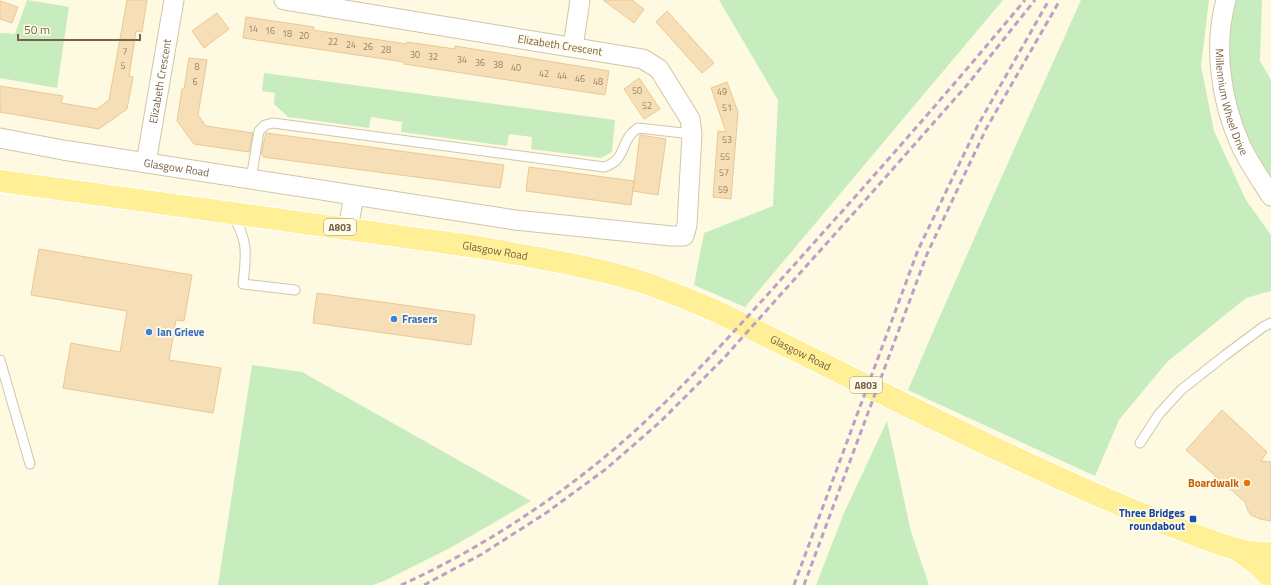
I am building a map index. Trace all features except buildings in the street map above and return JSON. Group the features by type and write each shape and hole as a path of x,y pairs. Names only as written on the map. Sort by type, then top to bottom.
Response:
{"main road":[{"name":"Glasgow Road","path":"0,181 477,247 542,258 639,281 676,294 711,309 789,346 990,447 1184,532 1230,547"},
{"name":"A803","path":"1230,547 1254,553 1271,553"},
{"name":"A803","path":"1230,547 1250,558 1271,578"}],"street":[{"name":"Elizabeth Crescent","path":"146,163 174,0"},
{"name":"Elizabeth Crescent","path":"284,0 642,59 659,69 690,119 692,134 687,225 684,236"},
{"path":"573,47 580,0"},
{"name":"Millennium Wheel Drive","path":"1226,0 1220,44 1222,77 1229,115 1241,147 1271,196"},
{"name":"Glasgow Road","path":"0,138 63,150 515,220 671,236 684,236"},
{"path":"348,229 354,195"}],"lane":[{"path":"251,179 259,131 265,125 273,123 604,167 614,164 618,159 628,136 638,128 692,134"},
{"path":"230,213 241,231 247,253 243,284 295,290"},
{"path":"1140,443 1159,414 1181,390 1236,347 1263,327 1271,323"},
{"path":"0,360 30,464"}],"green space":[{"path":"27,0 69,7 57,88 0,78 0,33 15,34"},
{"path":"719,0 1003,0 745,307 694,285 704,233 773,206 778,100"},
{"path":"1081,0 1209,0 1201,66 1214,131 1246,200 1271,235 1271,291 1246,298 1167,362 1119,420 1095,476 908,390"},
{"path":"1235,0 1262,0 1260,61 1271,80 1271,178 1243,135 1225,55 1229,15"},
{"path":"264,73 615,120 612,152 601,158 531,149 532,137 509,134 507,146 401,132 402,122 371,117 369,128 288,117 274,104 275,93 262,91"},
{"path":"252,365 302,372 531,501 450,548 373,585 218,585"},
{"path":"887,421 911,532 929,585 816,585 844,513"}],"railway":[{"path":"401,585 468,551 535,510 597,463 654,413 715,352 773,289 919,124 1025,0"},
{"path":"424,585 482,554 546,513 606,469 660,422 723,359 869,196 968,84 1035,0"},
{"path":"794,585 918,250 978,125 1049,0"},
{"path":"804,585 927,254 986,129 1060,0"}],"place":[{"name":"Frasers","path":"394,319"},
{"name":"Ian Grieve","path":"149,332"},
{"name":"Boardwalk","path":"1247,483"},
{"name":"Three Bridges roundabout","path":"1193,519"}]}
